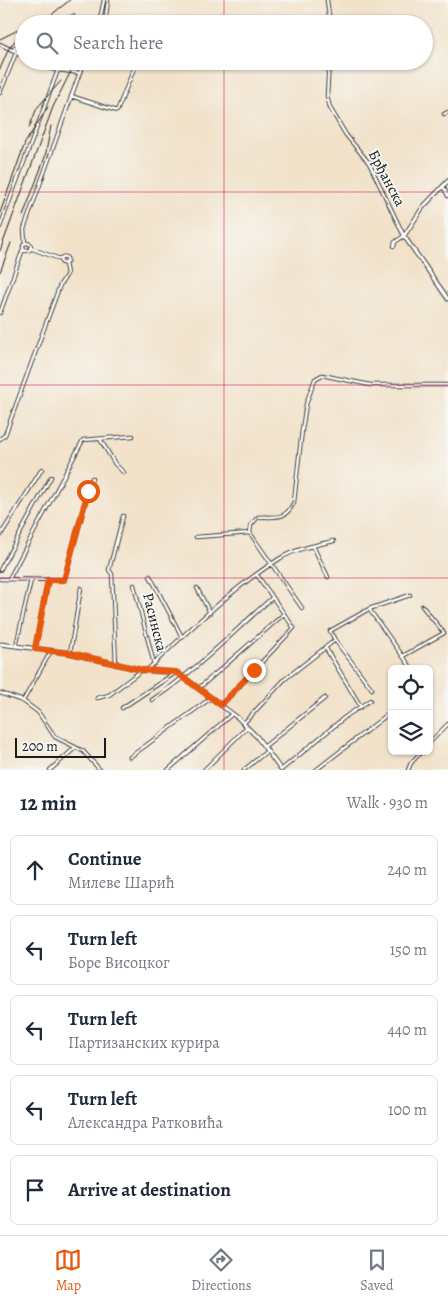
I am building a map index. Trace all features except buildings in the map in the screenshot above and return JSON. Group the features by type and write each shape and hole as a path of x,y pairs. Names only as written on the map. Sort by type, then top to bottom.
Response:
{"street":[{"path":"101,15 104,0"},
{"path":"106,15 108,0"},
{"path":"327,0 329,15"},
{"path":"0,44 15,52 0,93"},
{"path":"0,227 58,70 80,73"},
{"path":"0,313 25,243 24,229 81,70"},
{"path":"71,96 117,111 134,70"},
{"name":"Брђанска","path":"328,70 327,96 330,108 343,131 370,163 404,236 448,299"},
{"path":"394,246 395,242 404,236 423,207 443,184 448,181"},
{"path":"443,184 448,196"},
{"path":"25,243 29,244 30,248 60,259 62,263 65,263"},
{"path":"23,249 28,251 30,248"},
{"path":"0,439 5,434 60,285 67,274 66,257 60,259"},
{"path":"302,608 250,533 251,525 258,517 285,516 294,502 306,404 315,379 322,375 370,385 405,387 448,385"},
{"path":"9,579 83,440 133,436"},
{"path":"100,439 112,460 124,473"},
{"path":"0,536 42,469"},
{"path":"0,570 51,477"},
{"path":"0,579 64,580 92,478"},
{"path":"116,665 112,574 109,570 123,516"},
{"path":"196,537 250,533"},
{"path":"97,698 109,695 154,664 210,613 272,565 288,555 334,541"},
{"path":"313,546 328,577"},
{"path":"221,705 294,628 257,575"},
{"path":"150,576 182,638"},
{"path":"16,646 31,580"},
{"path":"35,649 48,580"},
{"name":"Расинска","path":"134,586 154,664"},
{"path":"70,653 81,588"},
{"path":"197,588 210,613"},
{"path":"372,690 330,631 369,609 410,595"},
{"path":"152,700 185,677 272,598"},
{"path":"402,656 444,633 422,606"},
{"path":"369,609 409,665"},
{"path":"199,688 284,614"},
{"path":"243,724 285,679 335,640"},
{"path":"0,644 70,653 144,671 176,672 185,677 247,727 265,746 281,770 370,700"},
{"path":"325,647 361,707"},
{"path":"23,701 51,651"},
{"path":"122,708 176,672"},
{"path":"0,693 23,701 38,712 55,736 87,754 100,770"},
{"path":"130,756 211,698"},
{"path":"265,746 324,698"},
{"path":"168,770 232,714"},
{"path":"316,770 388,714"},
{"path":"433,739 448,724"},
{"path":"204,770 247,727"},
{"path":"50,770 75,748"},
{"path":"244,770 267,751"},
{"path":"409,768 419,755"}],"railway":[{"path":"51,15 70,0"},
{"path":"0,39 15,32"},
{"path":"0,69 9,48 15,41"},
{"path":"0,251 53,107 72,70"},
{"path":"29,128 37,108 61,81"},
{"path":"0,213 25,143 48,107"},
{"path":"23,216 45,157 51,126"},
{"path":"0,272 11,243"}],"route":[{"path":"88,491 81,525 64,580 48,580 35,649 70,653 116,665 154,672 176,672 221,705 254,670"}]}
